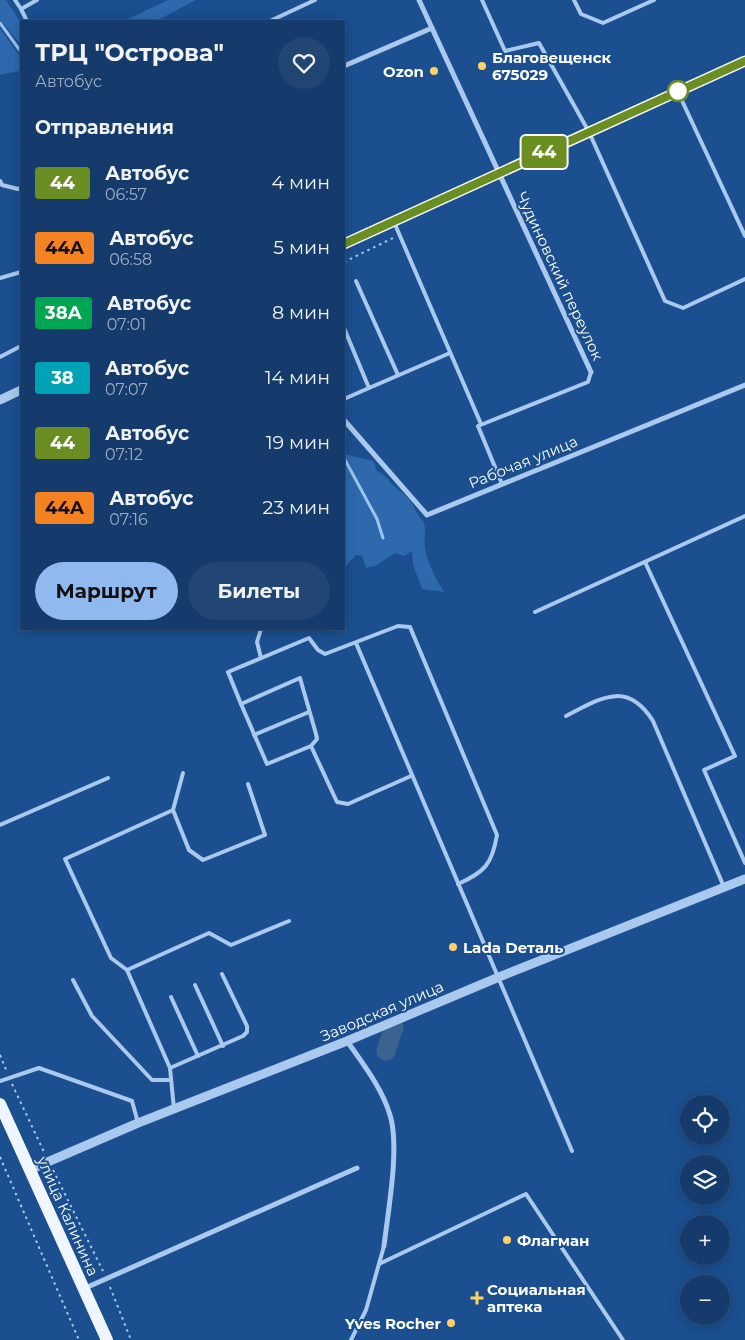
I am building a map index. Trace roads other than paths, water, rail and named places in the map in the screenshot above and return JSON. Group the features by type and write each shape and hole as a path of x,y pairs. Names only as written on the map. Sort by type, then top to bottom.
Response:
{"main road":[{"name":"улица Калинина","path":"0,1104 107,1340"}],"street":[{"name":"Чудиновский переулок","path":"419,0 591,372"},
{"path":"345,66 432,28"},
{"path":"345,244 745,61"},
{"name":"Рабочая улица","path":"345,421 427,515 745,384"},
{"path":"0,400 20,390"},
{"name":"Заводская улица","path":"29,1170 138,1123 347,1041 499,977 745,879"},
{"path":"347,1041 377,1084 391,1115 394,1145 384,1246"},
{"path":"83,1289 357,1168"}],"lane":[{"path":"15,0 26,20"},
{"path":"20,9 38,0"},
{"path":"272,20 315,0"},
{"path":"482,0 505,50 539,43 589,132 665,301 683,308 745,279"},
{"path":"574,0 582,14 603,23 654,0"},
{"path":"678,92 745,236"},
{"path":"0,181 2,185 19,189"},
{"path":"393,221 482,424"},
{"path":"0,278 20,272"},
{"path":"356,282 398,375"},
{"path":"345,330 369,388"},
{"path":"0,357 20,347"},
{"path":"345,399 450,353"},
{"path":"502,484 478,426 588,382 591,372"},
{"path":"535,612 745,516"},
{"path":"645,562 735,756 704,770 745,863"},
{"path":"241,704 300,678 317,739 311,746 267,764 254,735 241,704 228,672 309,638 318,650 325,654 398,626 410,628 418,642 497,835 490,863 477,876 458,884"},
{"path":"261,630 257,642 261,658"},
{"path":"356,643 572,1151"},
{"path":"566,716 596,701 617,696 631,697 644,706 653,721 724,887"},
{"path":"254,735 309,712"},
{"path":"311,746 337,802 344,804 411,776"},
{"path":"183,773 173,810 190,850 203,860 265,835 248,784"},
{"path":"0,826 108,778"},
{"path":"173,810 65,859 111,958 127,970 170,1068 174,1109"},
{"path":"127,970 209,933 231,946 290,921"},
{"path":"170,1068 223,1046 247,1032 247,1026 222,974"},
{"path":"73,980 92,1016 120,1048 152,1080 170,1080"},
{"path":"195,985 223,1046"},
{"path":"171,996 198,1056"},
{"path":"0,1081 39,1068 132,1101 138,1123"},
{"path":"379,1264 526,1194 623,1340"},
{"path":"352,1340 366,1310 384,1246"}],"waterway":[{"path":"0,23 20,51"},
{"path":"345,460 377,519 383,538"},
{"path":"386,1051 394,1027"}],"place":[{"name":"Благовещенск 675029","path":"482,66"},
{"name":"Ozon","path":"434,71"},
{"name":"Lada Dеталь","path":"453,947"},
{"name":"Флагман","path":"507,1240"},
{"name":"Социальная аптека","path":"477,1298"},
{"name":"Yves Rocher","path":"451,1323"}]}
